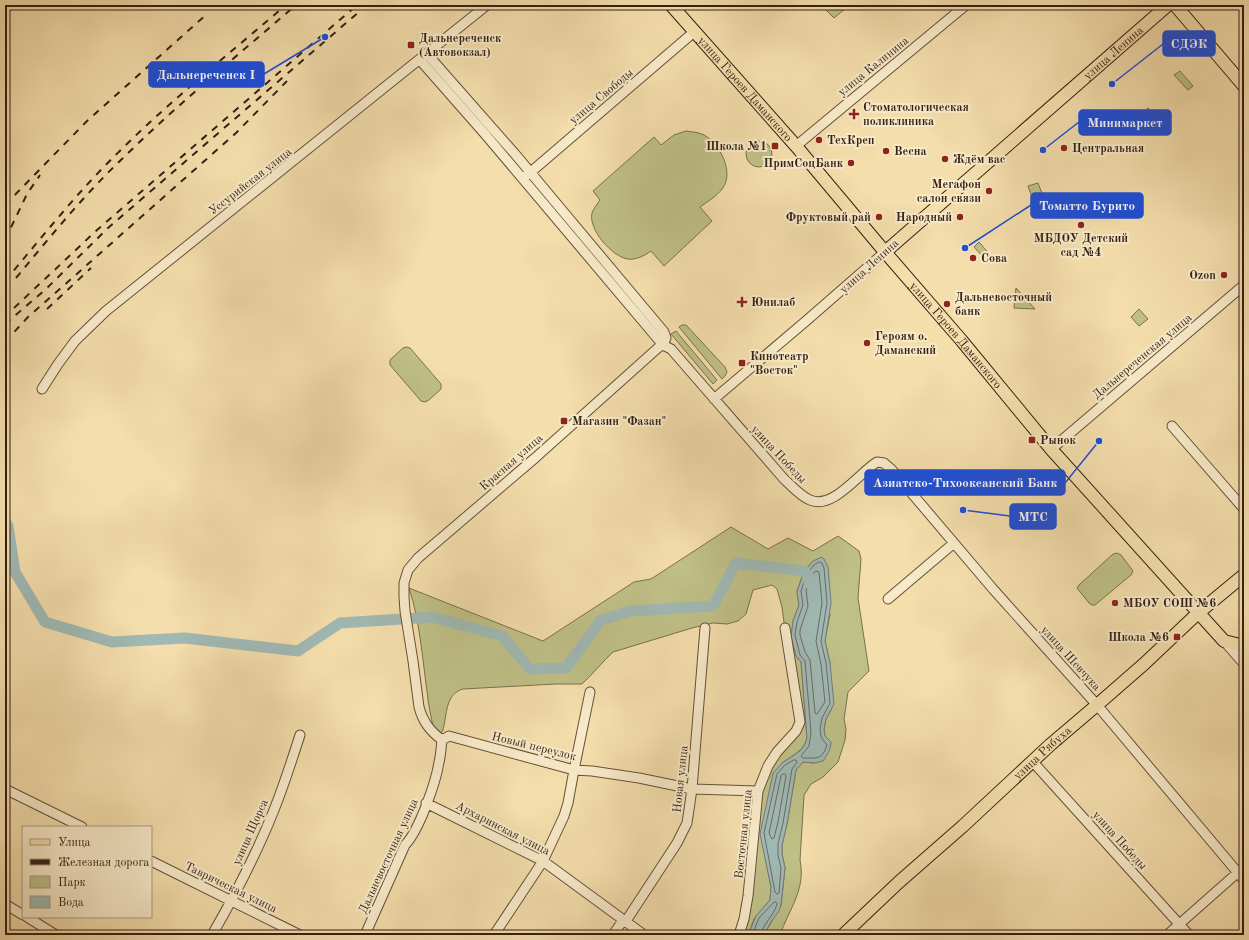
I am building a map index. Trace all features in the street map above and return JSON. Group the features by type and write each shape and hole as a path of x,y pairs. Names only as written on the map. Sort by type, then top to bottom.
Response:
{"main road":[{"name":"улица Героев Даманского","path":"671,5 796,146 962,341 1051,449 1198,614 1224,641"},
{"name":"улица Ленина","path":"885,252 1168,5"},
{"path":"1175,5 1244,86"},
{"name":"улица Рябуха","path":"843,935 898,882 963,826 1050,745 1244,575"},
{"path":"1224,641 1244,646"}],"street":[{"name":"Уссурийская улица","path":"42,389 75,341 106,312 487,5"},
{"name":"улица Калинина","path":"796,146 966,5"},
{"name":"улица Свободы","path":"527,176 694,32"},
{"name":"улица Победы","path":"423,57 527,176 663,346 671,349 784,479 799,492 811,500 818,502 833,498 874,464"},
{"name":"улица Ленина","path":"714,399 885,252"},
{"name":"Дальнереченская улица","path":"1055,446 1244,285"},
{"name":"Красная улица","path":"442,740 432,733 426,726 420,714 405,611 404,583 408,570 411,565 659,347 663,346"},
{"path":"1172,426 1244,509"},
{"name":"улица Шевчука","path":"874,464 877,462 884,463 892,470 1242,873"},
{"path":"888,599 954,543"},
{"name":"Новая улица","path":"612,935 621,923 626,921 684,830 689,813 692,789 705,628"},
{"name":"Восточная улица","path":"739,935 744,919 748,896 758,791 768,766 777,752 796,731 800,722 784,628"},
{"name":"улица Героев Даманского","path":"1224,641 1244,664"},
{"path":"494,935 542,861 564,816 568,803 590,692"},
{"name":"улица Щорса","path":"212,935 232,900 275,809 300,735"},
{"name":"Новый переулок","path":"442,740 449,736 574,770 592,771 639,778 692,789 758,791"},
{"name":"Дальневосточная улица","path":"365,935 405,845 415,832 437,772 442,740"},
{"name":"улица Победы","path":"1033,762 1190,935"},
{"path":"5,788 80,826"},
{"name":"Архаринская улица","path":"426,803 542,861 644,935"},
{"name":"Таврическая улица","path":"152,861 300,935"},
{"path":"1167,935 1242,873"},
{"path":"5,904 22,914"},
{"path":"29,918 56,935"}],"green space":[{"path":"821,5 844,5 846,8 834,18"},
{"path":"1180,71 1193,86 1188,90 1174,75"},
{"path":"1148,108 1159,122 1151,128 1140,115"},
{"path":"686,131 702,134 710,139 724,159 727,175 726,182 720,192 700,207 712,221 664,266 651,251 634,259 622,257 609,248 597,234 592,219 592,213 600,200 593,191 654,137 661,145 674,135"},
{"path":"759,141 768,145 772,154 768,163 759,167 750,163 746,154 750,145"},
{"path":"1038,183 1043,196 1033,200 1028,186"},
{"path":"979,242 991,256 986,260 974,247"},
{"path":"1016,288 1035,309 1014,308"},
{"path":"1139,309 1148,319 1139,326 1131,317"},
{"path":"686,325 725,367 727,372 722,379 679,327"},
{"path":"676,331 717,380 713,384 671,334"},
{"path":"403,348 410,348 441,384 441,389 425,402 421,401 390,365 390,360"},
{"path":"731,527 768,549 788,538 813,551 838,536 859,551 861,559 858,598 869,671 848,692 844,719 846,729 845,740 838,762 823,777 811,784 804,795 800,860 801,881 796,899 780,935 764,935 781,905 785,868 782,845 796,770 803,762 815,763 831,742 825,736 824,729 826,719 831,710 830,663 825,641 830,614 813,561 804,571 797,591 799,605 793,621 798,659 801,662 807,738 801,750 782,763 764,851 771,887 770,900 754,919 748,935 738,935 760,789 782,749 797,736 797,722 782,607 777,589 772,585 753,590 746,614 738,621 727,624 713,623 692,628 613,652 582,684 463,689 453,695 450,700 443,730 439,733 434,730 428,701 418,626 409,588 543,641 634,582 651,579"},
{"path":"1117,553 1121,555 1133,571 1131,575 1095,605 1092,605 1077,588 1113,554"}],"water":[{"path":"822,557 828,567 831,603 825,641 830,663 834,704 826,719 824,729 825,736 831,742 830,748 823,761 815,763 803,762 796,770 782,845 785,868 781,905 779,911 764,935 748,935 756,916 770,900 771,887 760,834 773,773 782,763 800,751 807,738 801,662 796,656 791,636 793,621 799,605 797,592 804,571 813,561"}],"waterway":[{"path":"5,523 8,526 15,572 45,622 112,642 185,638 298,651 340,623 432,617 502,636 530,669 566,668 601,620 631,611 713,606 736,563 804,571 809,577 809,583"}],"railway":[{"path":"5,281 84,188 131,140 156,116 286,5"},
{"path":"16,278 81,201 123,158 187,99 296,5"},
{"path":"14,308 97,230 357,5"},
{"path":"5,324 45,290 108,228 367,5"},
{"path":"5,205 87,121 208,13"},
{"path":"5,342 28,317 236,133 287,81"},
{"path":"5,240 27,194 40,175"},
{"path":"47,309 91,268"}],"place":[{"name":"Дальнереченск I","path":"325,37"},
{"name":"Дальнереченск (Автовокзал)","path":"411,45"},
{"name":"СДЭК","path":"1112,84"},
{"name":"Стоматологическая поликлиника","path":"854,114"},
{"name":"ТехКреп","path":"819,140"},
{"name":"Школа №1","path":"775,146"},
{"name":"Центральная","path":"1064,148"},
{"name":"Минимаркет","path":"1043,150"},
{"name":"Весна","path":"886,151"},
{"name":"Ждём вас","path":"945,159"},
{"name":"ПримСоцБанк","path":"851,163"},
{"name":"Мегафон салон связи","path":"989,191"},
{"name":"Фруктовый рай","path":"879,217"},
{"name":"Народный","path":"960,217"},
{"name":"МБДОУ Детский сад №4","path":"1081,225"},
{"name":"Томатто Бурито","path":"965,248"},
{"name":"Сова","path":"973,258"},
{"name":"Ozon","path":"1224,275"},
{"name":"Юнилаб","path":"742,302"},
{"name":"Дальневосточный банк","path":"947,304"},
{"name":"Героям о. Даманский","path":"867,343"},
{"name":"Кинотеатр \"Восток\"","path":"742,363"},
{"name":"Магазин \"Фазан\"","path":"564,421"},
{"name":"Рынок","path":"1032,440"},
{"name":"Азиатско-Тихоокеанский Банк","path":"1099,441"},
{"name":"МТС","path":"963,510"},
{"name":"МБОУ СОШ №6","path":"1115,603"},
{"name":"Школа №6","path":"1177,637"}]}
